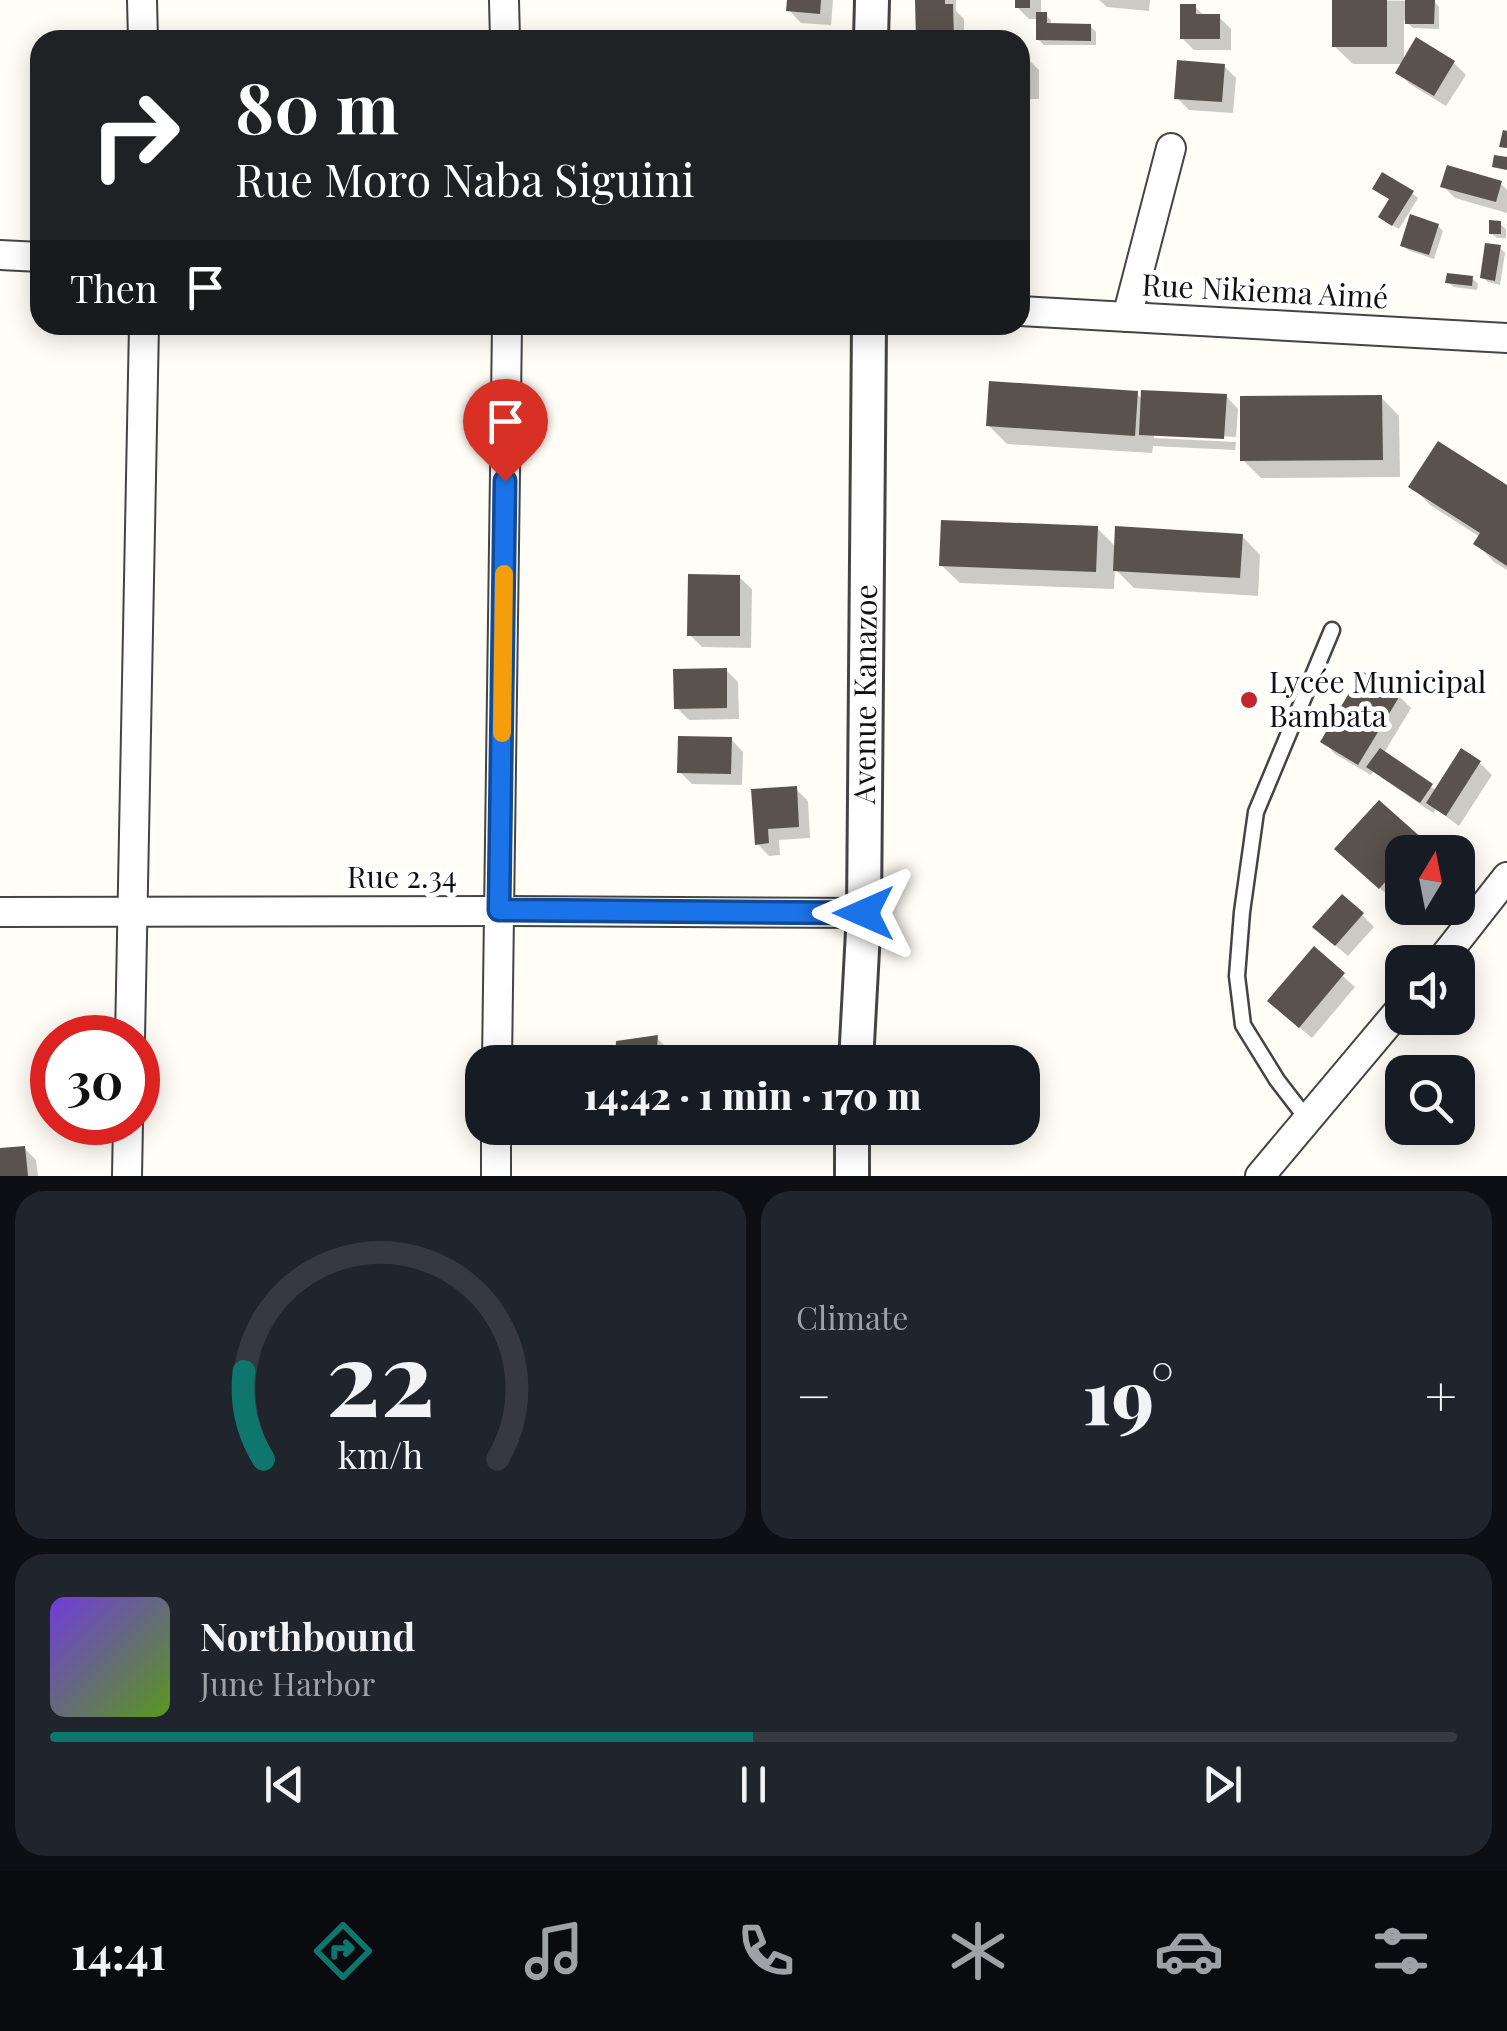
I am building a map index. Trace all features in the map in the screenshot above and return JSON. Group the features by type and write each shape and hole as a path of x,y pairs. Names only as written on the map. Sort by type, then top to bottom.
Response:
{"street":[{"path":"142,0 142,30"},
{"path":"504,0 505,30"},
{"path":"871,30 872,0"},
{"path":"1126,317 1171,148"},
{"path":"0,255 30,256"},
{"name":"Rue Nikiema Aimé","path":"1030,312 1507,338"},
{"path":"131,1015 144,335"},
{"path":"497,1045 507,335"},
{"name":"Avenue Kanazoe","path":"857,1045 864,913 868,335"},
{"path":"1453,945 1507,877"},
{"name":"Rue 2.34","path":"0,912 864,913"},
{"path":"1260,1176 1385,1027"},
{"path":"127,1176 128,1145"},
{"path":"496,1145 496,1176"},
{"path":"852,1145 852,1176"}],"lane":[{"path":"1307,1119 1242,1025 1237,976 1256,812 1332,630"}],"building":[{"path":"787,0 821,0 820,14 786,11"},
{"path":"915,0 945,0 945,4 953,4 954,30 916,30"},
{"path":"1015,0 1030,0 1030,8 1015,8"},
{"path":"1332,0 1387,0 1387,47 1332,47"},
{"path":"1405,0 1435,0 1434,24 1405,24"},
{"path":"1180,4 1196,4 1196,14 1220,14 1220,39 1180,39"},
{"path":"1036,12 1047,12 1047,23 1091,24 1091,41 1036,40"},
{"path":"1416,37 1455,61 1434,96 1395,73"},
{"path":"1177,60 1225,64 1222,102 1174,99"},
{"path":"1503,130 1507,131 1507,148 1499,147"},
{"path":"1494,155 1507,157 1507,170 1492,167"},
{"path":"1447,165 1502,181 1496,202 1440,187"},
{"path":"1382,172 1414,191 1392,226 1378,217 1389,199 1372,189"},
{"path":"1410,214 1439,224 1429,255 1400,246"},
{"path":"1489,220 1501,221 1501,234 1489,234"},
{"path":"1485,243 1501,245 1495,281 1480,278"},
{"path":"1447,273 1473,276 1472,286 1445,283"},
{"path":"989,381 1138,391 1135,436 986,426"},
{"path":"1141,390 1227,394 1224,439 1139,435"},
{"path":"1382,395 1383,460 1240,461 1240,396"},
{"path":"1438,441 1507,485 1507,566 1473,544 1480,533 1408,487"},
{"path":"941,520 1098,526 1096,572 939,566"},
{"path":"1115,526 1243,534 1240,578 1113,571"},
{"path":"688,574 740,575 740,636 687,636"},
{"path":"727,668 727,708 674,709 673,669"},
{"path":"1362,671 1401,694 1358,765 1320,742"},
{"path":"678,736 732,737 731,774 677,773"},
{"path":"1380,748 1433,784 1420,803 1366,767"},
{"path":"1461,748 1481,761 1446,816 1426,803"},
{"path":"797,786 799,827 768,829 769,843 755,845 751,789"},
{"path":"1379,800 1418,835 1385,835 1385,882 1379,889 1334,849"},
{"path":"1342,894 1364,913 1335,946 1312,927"},
{"path":"1314,946 1345,973 1299,1028 1267,1001"},
{"path":"658,1035 657,1045 616,1045 616,1041"},
{"path":"25,1146 28,1176 0,1176 0,1148"}],"slow traffic":[{"path":"502,733 504,574"}],"place":[{"name":"Lycée Municipal Bambata","path":"1249,700"}],"route":[{"path":"505,481 499,910 864,913"}]}
